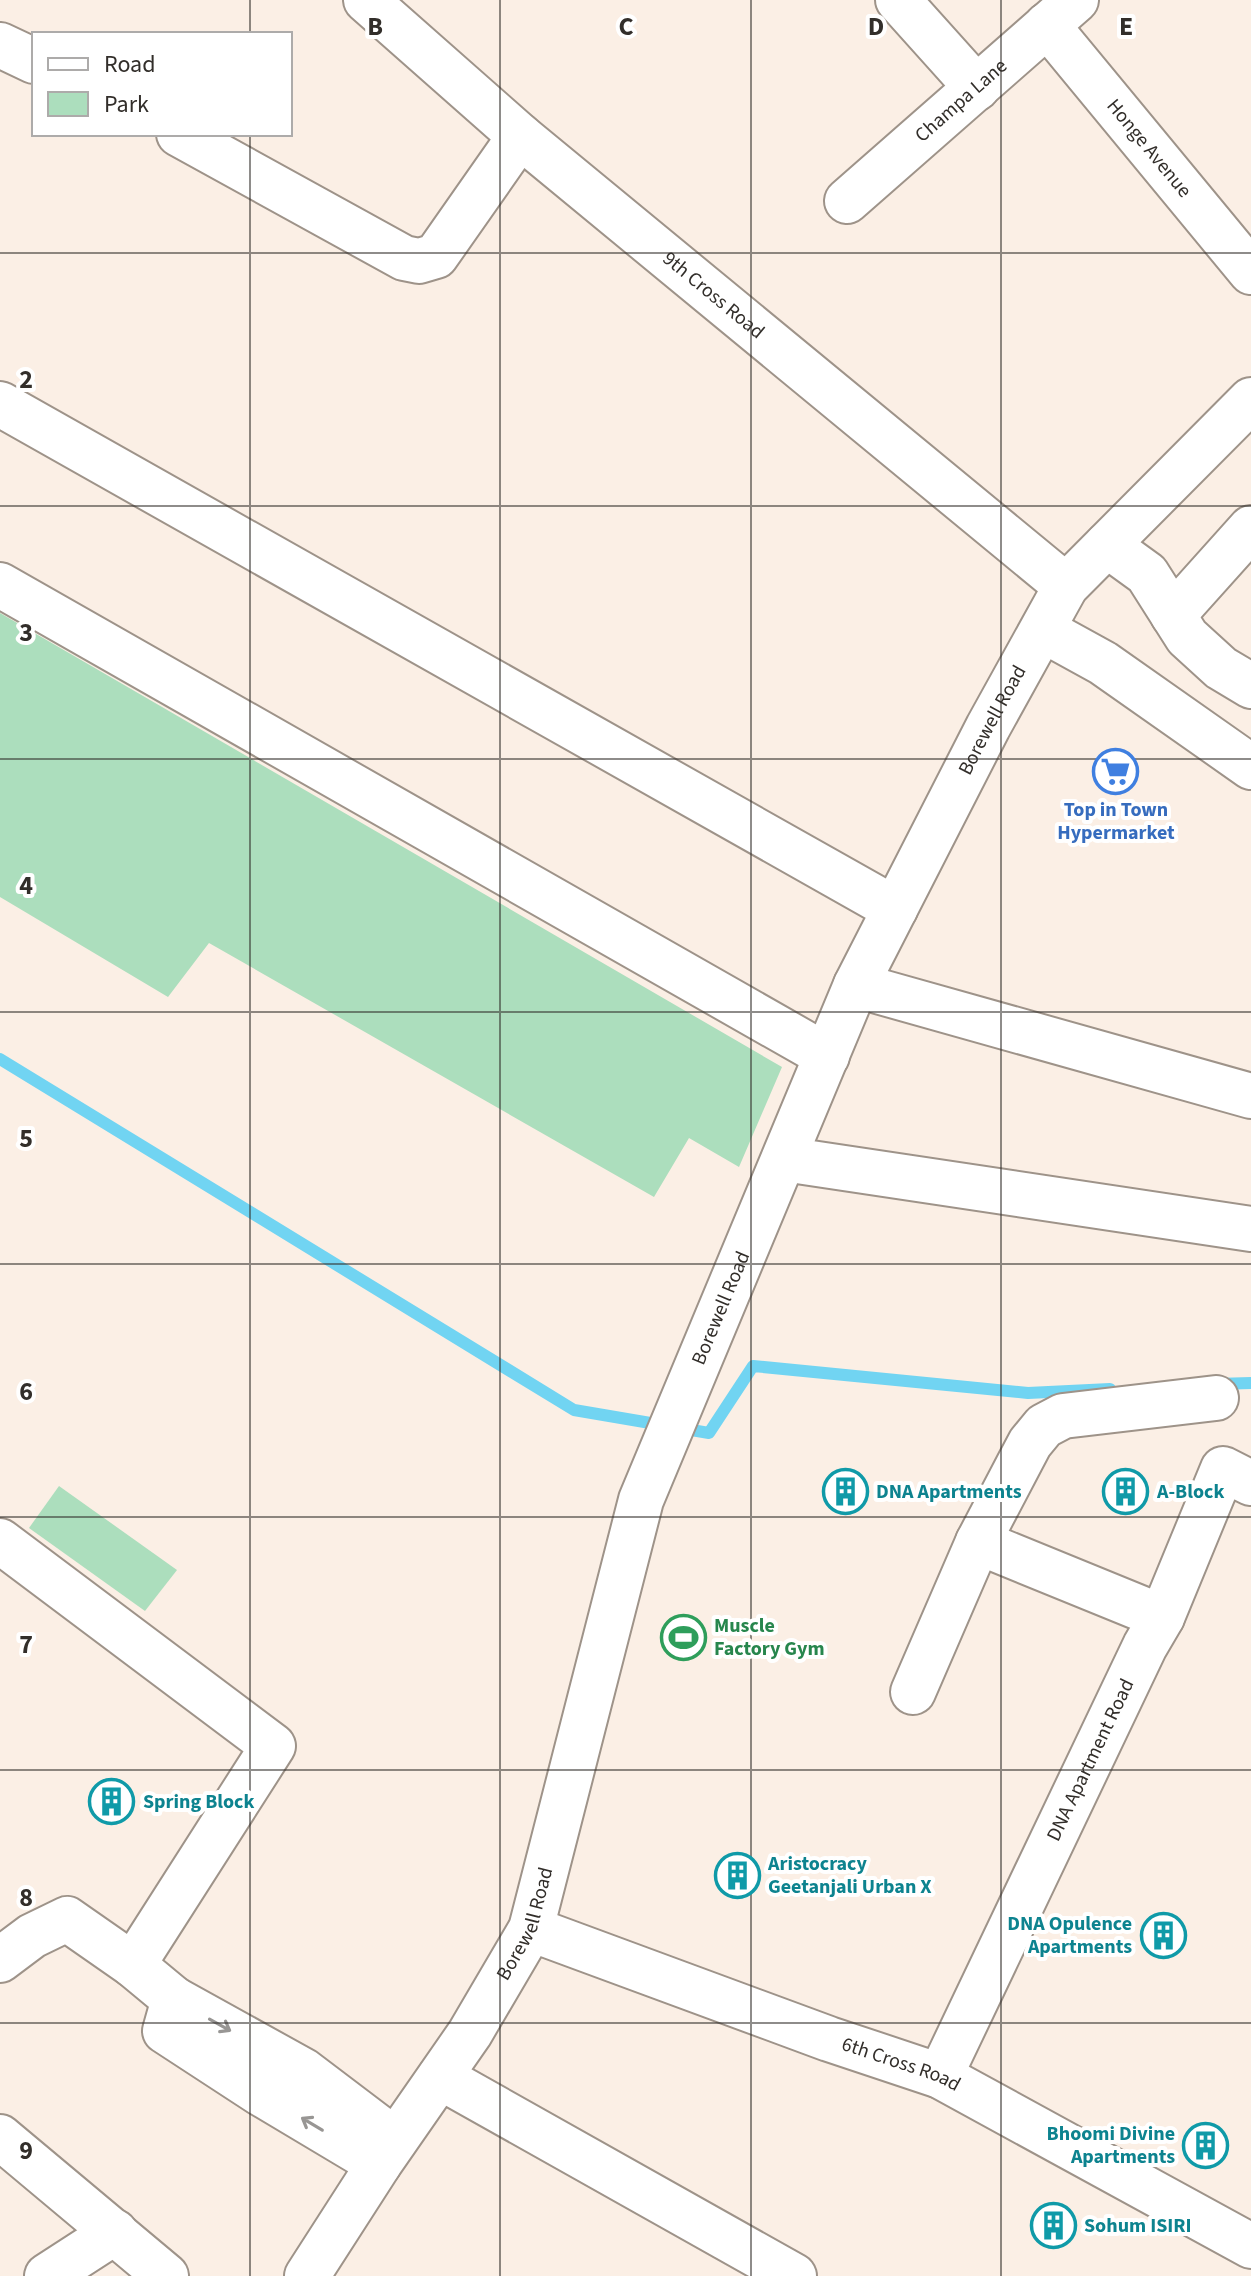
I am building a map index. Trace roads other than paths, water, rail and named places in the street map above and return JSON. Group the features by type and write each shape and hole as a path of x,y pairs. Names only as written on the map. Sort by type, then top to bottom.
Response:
{"street":[{"name":"9th Cross Road","path":"366,0 520,136 1066,586"},
{"path":"898,0 977,88"},
{"name":"Champa Lane","path":"847,201 1062,12"},
{"name":"Honge Avenue","path":"1062,12 1251,272"},
{"path":"0,45 32,60"},
{"path":"183,136 404,258 419,261 436,256 520,136"},
{"path":"0,404 895,909"},
{"name":"Borewell Road","path":"307,2276 387,2152 470,2033 531,1929 641,1500 856,985 988,727 1066,586 1249,406"},
{"path":"1173,615 1251,528"},
{"path":"1107,545 1147,574 1187,637 1201,651 1221,668 1251,686"},
{"path":"0,585 827,1056"},
{"path":"1043,630 1103,663 1251,767"},
{"path":"856,985 1251,1096"},
{"path":"784,1159 1251,1229"},
{"path":"913,1692 978,1542 1030,1443 1044,1426 1063,1416 1216,1398"},
{"name":"DNA Apartment Road","path":"940,2076 1145,1646 1162,1617 1223,1469 1251,1483"},
{"path":"0,1541 273,1746 133,1965"},
{"path":"978,1542 1162,1617"},
{"path":"0,1960 32,1936 67,1919 133,1965 174,1999 165,2031 284,2108 387,2152"},
{"name":"6th Cross Road","path":"531,1929 829,2039 940,2076 1251,2246"},
{"path":"440,2077 794,2276"},
{"path":"0,2137 166,2276"},
{"path":"47,2276 115,2232"}],"waterway":[{"path":"0,1059 574,1410 709,1433 753,1366 1028,1393 1110,1389"},
{"path":"1216,1384 1251,1383"}],"place":[{"name":"Top in Town Hypermarket","path":"1116,771"},
{"name":"DNA Apartments","path":"845,1492"},
{"name":"A-Block","path":"1126,1492"},
{"name":"Muscle Factory Gym","path":"683,1637"},
{"name":"Spring Block","path":"112,1802"},
{"name":"Aristocracy Geetanjali Urban X","path":"737,1875"},
{"name":"DNA Opulence Apartments","path":"1163,1935"},
{"name":"Bhoomi Divine Apartments","path":"1206,2145"},
{"name":"Sohum ISIRI","path":"1053,2226"}]}
